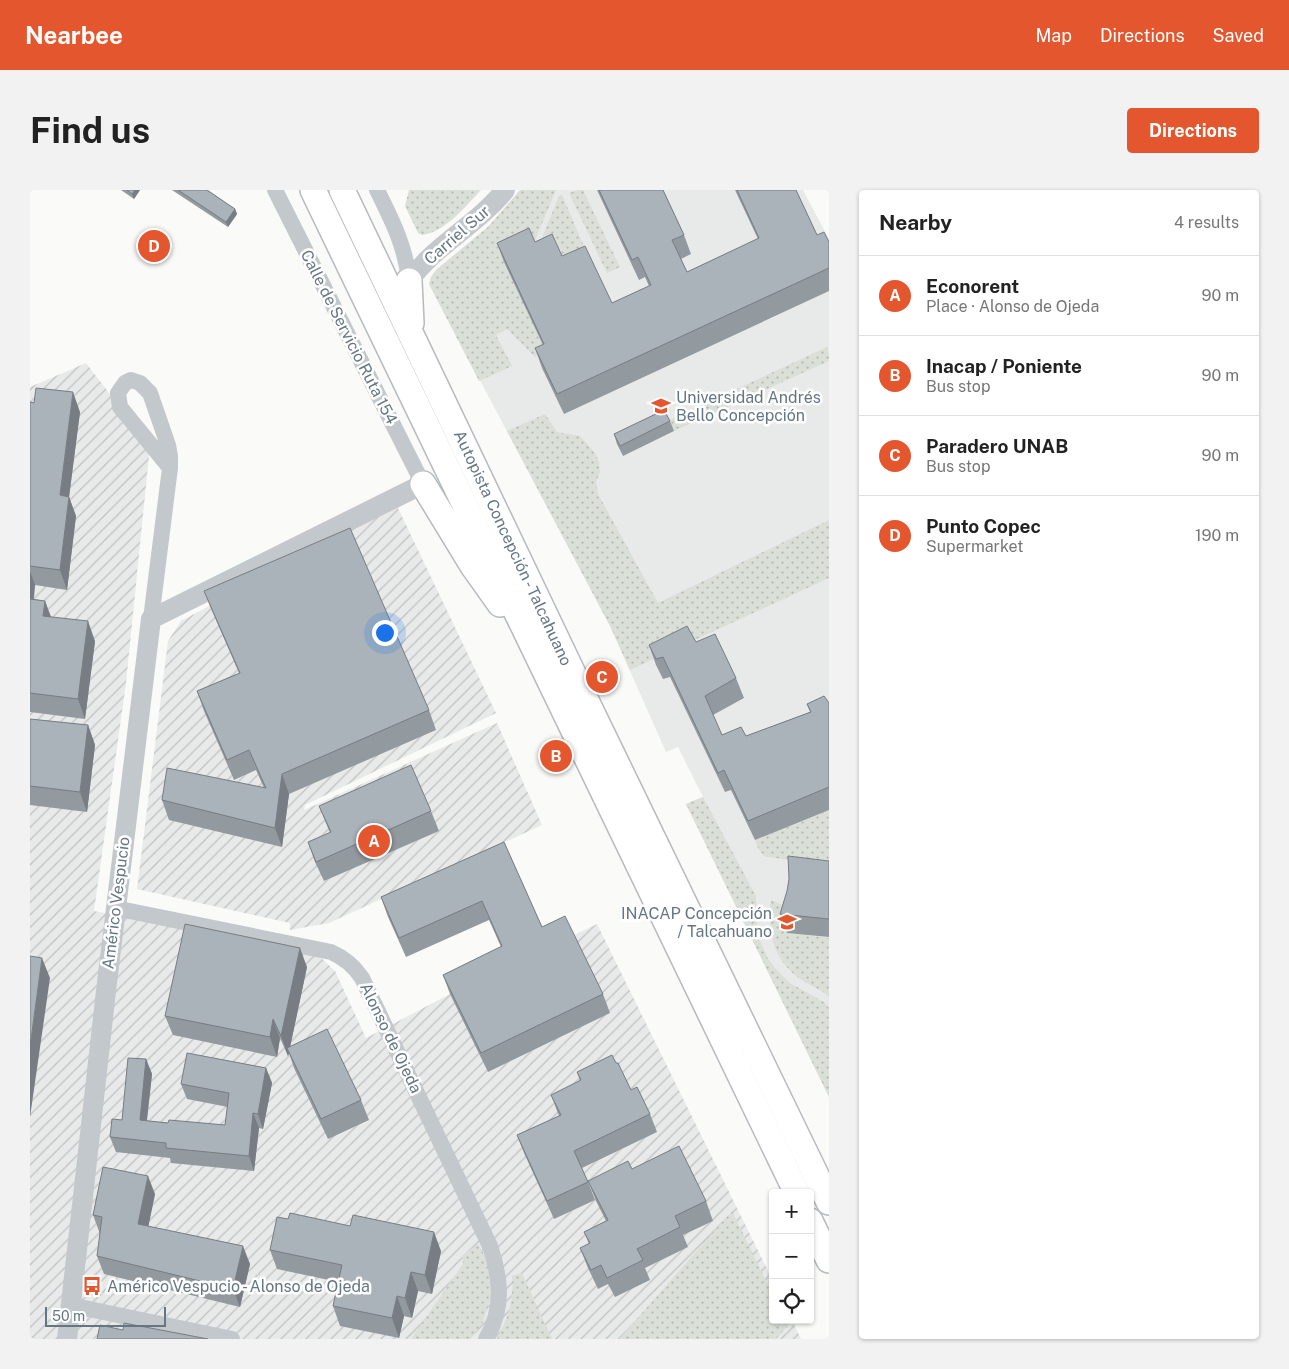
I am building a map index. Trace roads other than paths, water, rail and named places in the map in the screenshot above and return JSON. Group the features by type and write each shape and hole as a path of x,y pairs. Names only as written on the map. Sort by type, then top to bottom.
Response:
{"main road":[{"name":"Autopista Concepción - Talcahuano","path":"312,190 794,1189"},
{"name":"Autopista Concepción - Talcahuano","path":"342,190 588,707 829,1202"},
{"path":"409,281 412,335"},
{"path":"423,484 473,566 535,650"},
{"path":"814,1229 829,1260"}],"street":[{"name":"Calle de Servicio Ruta 154","path":"275,190 423,484"},
{"path":"377,190 404,252 409,281"},
{"name":"Carriel Sur","path":"409,281 429,259 483,215 505,190"},
{"name":"Américo Vespucio","path":"67,1339 116,908 170,468 168,445 150,393 140,383 131,380 125,383 118,393 120,407 170,468"},
{"path":"151,619 423,484"},
{"name":"Alonso de Ojeda","path":"116,908 332,952 353,966 367,987 490,1246 499,1278 500,1295 496,1319 486,1339"},
{"path":"70,1304 232,1339"}],"place":[{"name":"Punto Copec","path":"154,246"},
{"name":"Universidad Andrés Bello Concepción","path":"661,406"},
{"name":"Paradero UNAB","path":"602,677"},
{"name":"Inacap / Poniente","path":"556,756"},
{"name":"Econorent","path":"374,841"},
{"name":"INACAP Concepción / Talcahuano","path":"787,922"},
{"name":"Américo Vespucio - Alonso de Ojeda","path":"92,1286"}]}
